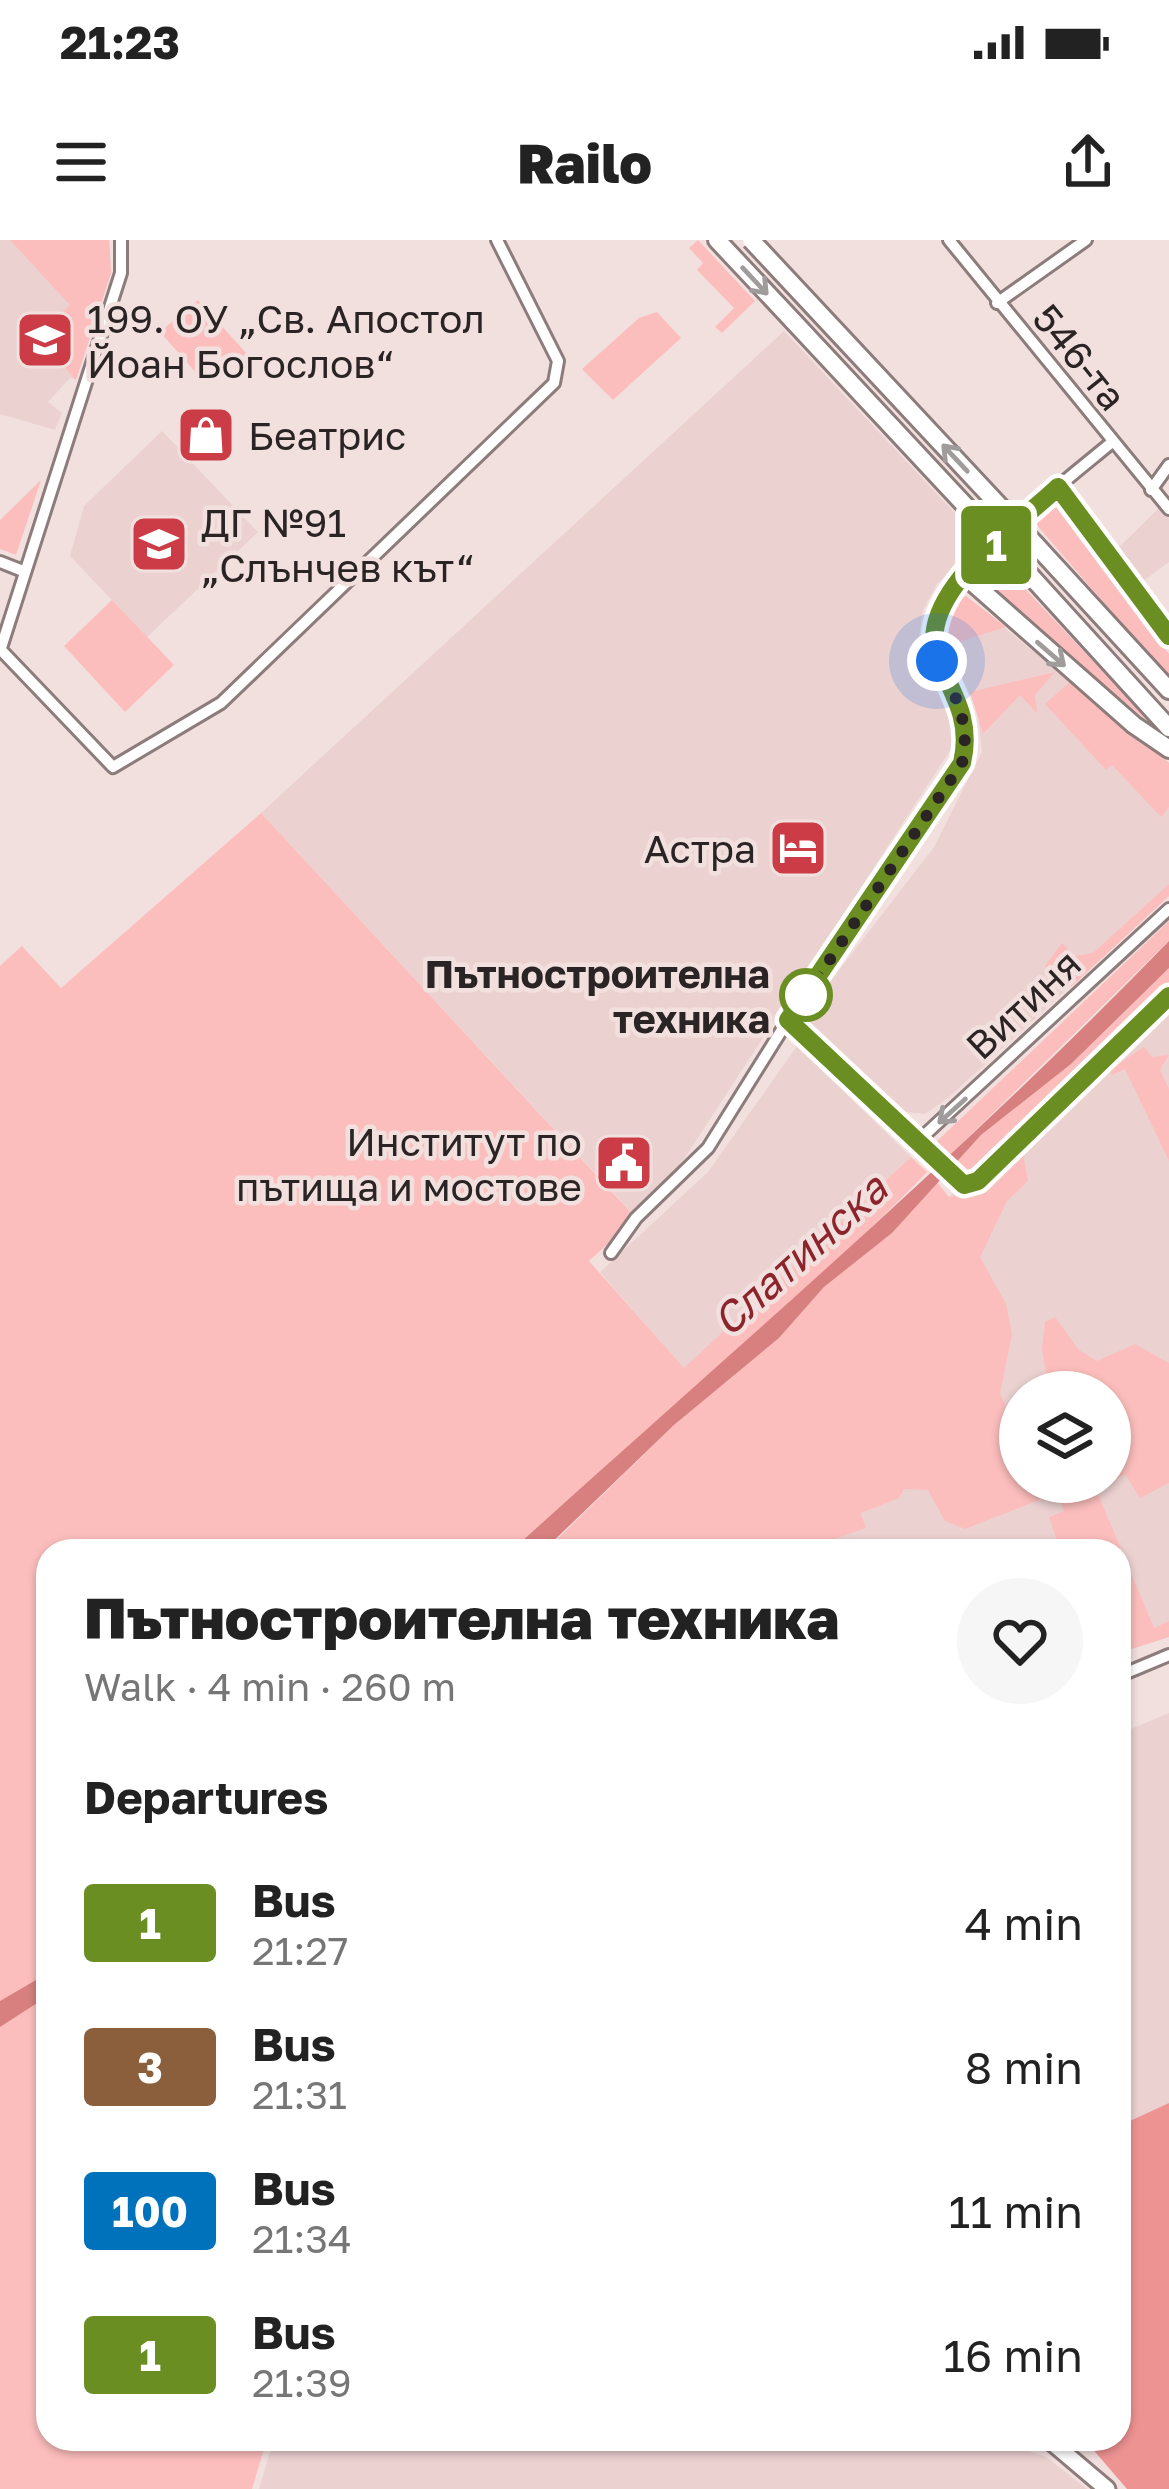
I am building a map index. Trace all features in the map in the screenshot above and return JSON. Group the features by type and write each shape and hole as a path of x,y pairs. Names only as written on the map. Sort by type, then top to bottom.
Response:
{"main road":[{"path":"717,240 1169,728"},
{"path":"751,240 1169,690"},
{"path":"1058,487 1169,636"},
{"path":"964,575 1135,725 1169,748"}],"street":[{"path":"121,240 121,273 0,650 113,767 221,703 554,383 558,361 497,240"},
{"name":"546-та","path":"949,240 1169,509"},
{"path":"997,302 1086,240"},
{"path":"611,1253 636,1218 708,1148 788,1020 962,763 967,742 963,716 937,661 932,629 938,608 964,575 1111,443"},
{"path":"1151,490 1169,465"},
{"path":"0,562 23,571"},
{"name":"Витиня","path":"917,1142 1169,909"},
{"path":"788,1020 964,1185 978,1181 1169,996"},
{"path":"1131,1671 1169,1655"},
{"path":"1068,2451 1107,2489"}],"shaded area":[{"name":"199. ОУ „Св. Апостол Йоан Богослов“","path":"0,240 109,240 111,273 76,380 70,378 48,402 62,413 55,430 0,414"},
{"path":"10,240 109,240 111,273 76,380 38,338 70,305"},
{"path":"698,240 755,301 722,333 715,327 734,308 697,270 703,263 689,248"},
{"path":"198,300 249,356 209,357 197,374 160,332"},
{"path":"657,312 681,338 613,400 582,369 639,318"},
{"path":"784,331 982,542 937,584 923,610 917,648 952,716 955,743 677,1170 631,1212 261,813"},
{"name":"ДГ №91 „Слънчев кът“","path":"162,431 258,532 147,637 70,556 84,506"},
{"path":"41,480 16,555 0,549 0,520"},
{"path":"1056,505 1169,654 1169,679 1036,524"},
{"path":"1159,508 1169,518 1169,562 1142,582 1117,549"},
{"path":"998,560 1156,728 984,585 983,575"},
{"path":"966,596 1169,763 1169,896 925,1114 906,1112 803,1017 934,847 982,752 977,708 946,646 953,603"},
{"path":"966,596 1006,627 946,646 953,603"},
{"path":"112,600 174,665 125,712 64,646"},
{"path":"1055,672 1035,695 1037,713 1020,695 983,734 970,692"},
{"path":"1070,682 1169,763 1169,807 1161,817 1112,765 1106,770 1045,704"},
{"path":"261,813 636,1218 589,1261 684,1368 911,1157 927,1172 775,1318 525,1539 36,1539 36,2451 263,2451 252,2489 0,2489 0,966 22,946 61,988"},
{"path":"1169,884 1169,896 1072,986 1065,987 1045,966 1062,943 1075,956 1093,953"},
{"path":"1169,921 1169,941 950,1155 935,1143"},
{"path":"1169,941 1169,968 1071,1064 981,1135 892,1233 824,1287 779,1338 674,1425 555,1539 524,1539 928,1175"},
{"path":"1169,968 1169,990 979,1168 963,1170 955,1163 981,1135 1071,1064"},
{"path":"1169,990 1169,1637 1131,1649 1131,1539 835,1539 866,1528 861,1513 922,1222"},
{"path":"797,1046 911,1157 684,1369 600,1272 708,1172"},
{"path":"1144,1047 1152,1057 1169,1055 1160,1070 1169,1089 1169,1161 1125,1069 1112,1075 1110,1069"},
{"path":"1023,1153 1028,1181 1007,1201 980,1257 1006,1304 1012,1334 1005,1371 999,1371 999,1503 1031,1503 965,1529 945,1521 928,1490 904,1489 899,1498 861,1513 866,1528 835,1539 557,1539 674,1425 779,1338 824,1287 892,1233 937,1182 949,1197 984,1189"},
{"path":"1055,1317 1079,1350 1097,1361 1135,1344 1169,1363 1169,1483 1140,1498 1131,1484 1131,1371 1046,1371 1045,1322"},
{"path":"1061,1503 1102,1503 1117,1539 1057,1539 1049,1517 1064,1511"},
{"path":"1131,1573 1154,1628 1169,1621 1169,1637 1131,1649"},
{"path":"1169,1713 1169,2103 1131,2120 1131,1729"},
{"path":"36,1980 36,2004 0,2027 0,2001"},
{"path":"1169,2103 1169,2489 1127,2489 1094,2451 1131,2451 1131,2120"},
{"path":"270,2451 1029,2451 1046,2457 1087,2489 259,2489"}],"bus line":[{"name":"1","path":"1169,636 1058,487 957,582 933,618 932,640 963,716 967,742 962,763 953,783 788,1020 964,1185 978,1181 1029,1134 1169,996"}],"place":[{"name":"199. ОУ „Св. Апостол Йоан Богослов“","path":"45,340"},
{"name":"Беатрис","path":"206,435"},
{"name":"ДГ №91 „Слънчев кът“","path":"159,544"},
{"name":"Астра","path":"798,848"},
{"name":"Пътностроителна техника","path":"806,995"},
{"name":"Институт по пътища и мостове","path":"624,1163"}],"route":[{"path":"806,995 953,783 962,763 967,742 963,716 937,661"}],"water label":[{"name":"Слатинска","path":"799,1254"}]}
